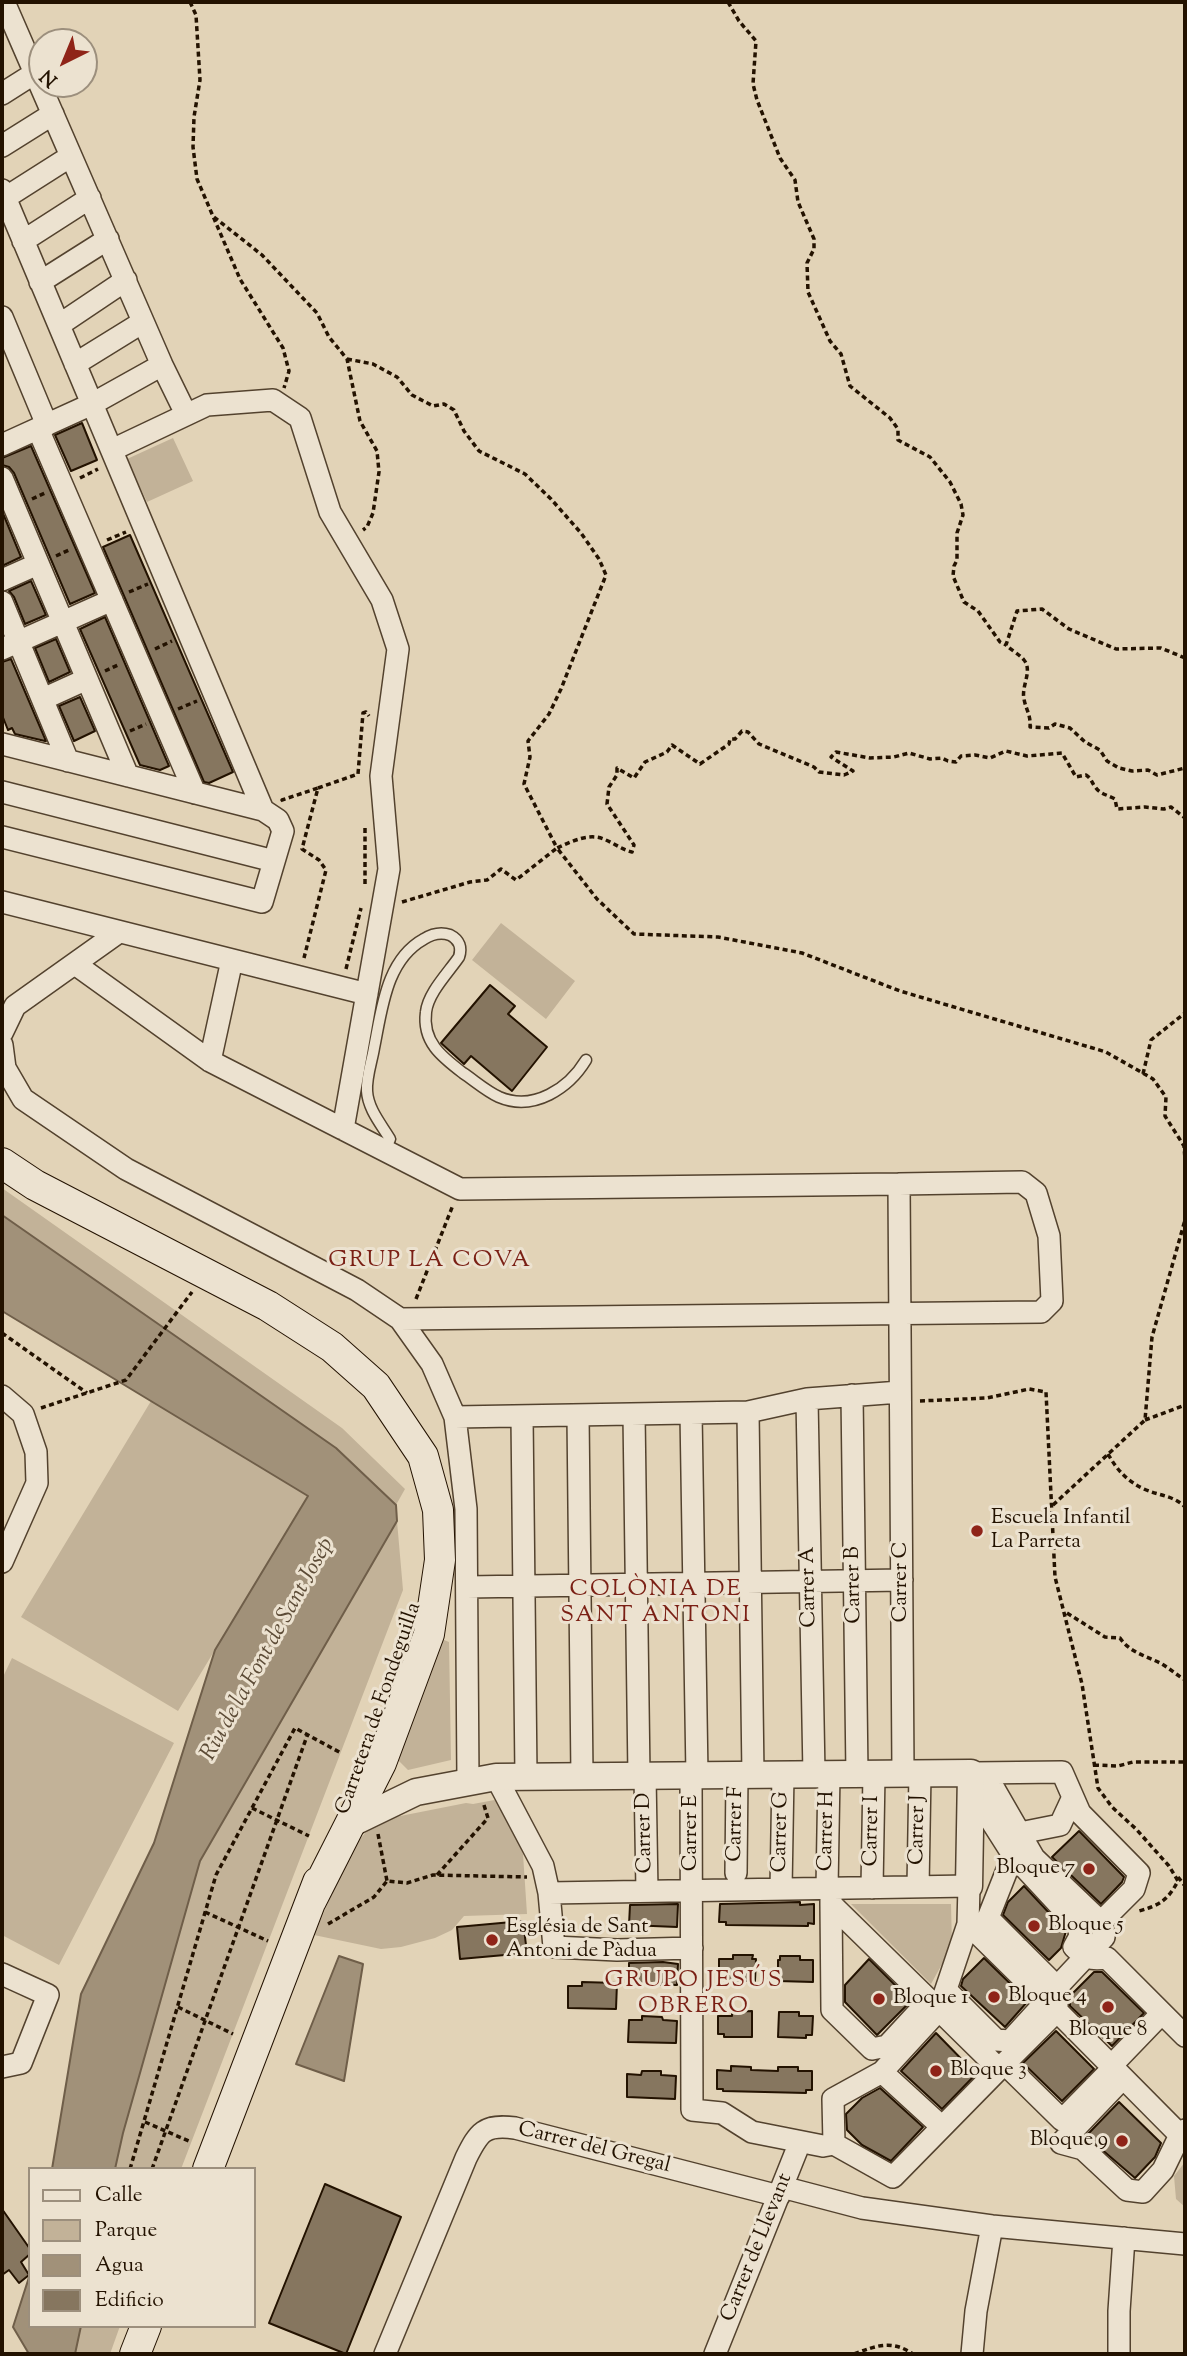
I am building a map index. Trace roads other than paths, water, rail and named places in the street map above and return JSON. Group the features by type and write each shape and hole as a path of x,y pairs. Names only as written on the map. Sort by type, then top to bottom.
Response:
{"main road":[{"name":"Carretera de Fondeguilla","path":"2,1163 35,1185 268,1306 332,1347 376,1386 423,1456 438,1510 440,1560 429,1634 381,1796 316,1913 209,2167"},
{"name":"Carretera de Fondeguilla","path":"381,1796 390,1691 414,1622 428,1561 427,1514 405,1431"}],"street":[{"path":"4,2 9,35 28,63"},
{"path":"2,94 28,77"},
{"path":"46,98 186,414"},
{"path":"2,146 53,114"},
{"path":"71,156 3,194 263,810"},
{"path":"23,241 90,198"},
{"path":"40,282 108,239"},
{"path":"59,325 126,280"},
{"path":"2,317 88,545 112,600 145,653 195,793"},
{"path":"75,364 144,321"},
{"path":"2,445 92,404 162,365"},
{"path":"112,450 207,404 273,400 300,418 331,512 382,600 398,649 382,776 389,869 372,904 367,994 343,1129"},
{"path":"2,478 8,510 38,564 128,776"},
{"path":"2,580 38,564"},
{"path":"10,645 112,600"},
{"path":"2,602 10,645 43,699 68,761"},
{"path":"43,699 87,679"},
{"path":"2,744 263,810 278,820 283,831 262,902 2,837"},
{"path":"2,792 274,861"},
{"path":"2,902 367,994"},
{"path":"2,1033 15,1006 119,932"},
{"path":"210,1061 232,960"},
{"path":"75,964 210,1061 460,1189 1022,1182 1036,1194 1049,1236 1052,1301 1041,1312 400,1319"},
{"path":"2,1045 5,1068 23,1098 34,1106 126,1169 357,1290 400,1319 432,1364 455,1417 467,1509 467,1587 482,1785 543,1866 549,1893 554,1947 617,1950 692,1948"},
{"name":"Carrer C","path":"899,1184 902,1580 911,1773"},
{"path":"455,1417 748,1412 807,1399 852,1395 900,1397"},
{"name":"Carrer B","path":"852,1395 855,1581 865,1774"},
{"path":"2,1396 23,1414 36,1452 37,1483 2,1562"},
{"name":"Carrer A","path":"807,1399 810,1581 822,1774"},
{"name":"Carrer F","path":"736,1873 745,1775 750,1582 748,1412"},
{"name":"Carrer E","path":"691,1413 694,1583 692,2110 722,2113 752,2132 800,2142"},
{"name":"Carrer D","path":"634,1414 636,1584 647,1891"},
{"path":"578,1415 582,1776"},
{"path":"522,1416 526,1776"},
{"path":"467,1587 902,1580"},
{"path":"381,1796 482,1785 526,1776 911,1773 976,1778 1062,1772 1080,1814 1139,1873 1134,1889 1101,1922"},
{"name":"Carrer J","path":"911,1773 918,1887"},
{"name":"Carrer G","path":"781,1889 783,1774"},
{"name":"Carrer H","path":"822,1774 830,1893 832,2010 872,2049 887,2046 923,2007 927,1998 830,1893"},
{"name":"Carrer I","path":"865,1774 872,1888"},
{"path":"800,2142 823,2146 834,2144 892,2177 1057,2011 1057,1987 1104,1937 1101,1922 1034,1858 1020,1833 976,1778"},
{"path":"976,1778 1013,1855 1078,1925 1080,1937 1074,1947 1084,1958 1107,1958 1185,2036"},
{"path":"834,2144 834,2099 882,2072 942,2000 968,1924 976,1778"},
{"path":"1020,1833 1060,1825 1073,1797"},
{"path":"1013,1855 988,1918 1057,1987"},
{"path":"549,1893 781,1889 830,1893 872,1888 969,1886"},
{"path":"942,2000 996,2040 1010,2041 1041,2007 1041,1996 968,1924"},
{"path":"2,1974 48,1995 21,2063 2,2067"},
{"path":"942,2000 1002,2066 1062,2120 1116,2070"},
{"path":"1057,2011 1116,2070 1183,2132 1163,2170 1143,2192 1127,2190 1083,2149 1061,2143 1116,2070 1162,2013"},
{"path":"882,2072 941,2126"},
{"name":"Carrer del Gregal","path":"385,2354 477,2135 495,2125 862,2208 992,2226 1185,2244"},
{"name":"Carrer de Llevant","path":"715,2354 800,2142"},
{"path":"972,2354 976,2311 992,2226"},
{"path":"1119,2354 1124,2238"}],"lane":[{"path":"385,1150 390,1139 374,1114 366,1089 382,1007 398,962 412,946 431,935 449,935 460,943 461,949 459,957 428,1002 425,1014 429,1040 444,1059 490,1092 512,1101 537,1099 554,1093 576,1075 586,1060"}],"water":[{"name":"Riu de la Font de Sant Josep","path":"2,1215 336,1448 396,1505 397,1521 200,1861 115,2167 52,2167 81,1994 154,1843 215,1650 308,1496 2,1311"},
{"path":"339,1956 363,1964 344,2081 296,2064"},
{"path":"28,2280 28,2328 81,2328 75,2354 29,2354 13,2327"}],"place":[{"name":"Escuela Infantil La Parreta","path":"977,1531"},
{"name":"Bloque 7","path":"1089,1869"},
{"name":"Bloque 5","path":"1034,1926"},
{"name":"Església de Sant Antoni de Pàdua","path":"492,1940"},
{"name":"Bloque 4","path":"994,1997"},
{"name":"Bloque 1","path":"879,1999"},
{"name":"Bloque 8","path":"1108,2007"},
{"name":"Bloque 3","path":"936,2071"},
{"name":"Bloque 9","path":"1122,2141"}],"district":[{"name":"GRUP LA COVA","path":"430,1262"},
{"name":"COLÒNIA DE SANT ANTONI","path":"656,1604"},
{"name":"GRUPO JESÚS OBRERO","path":"694,1995"}]}
